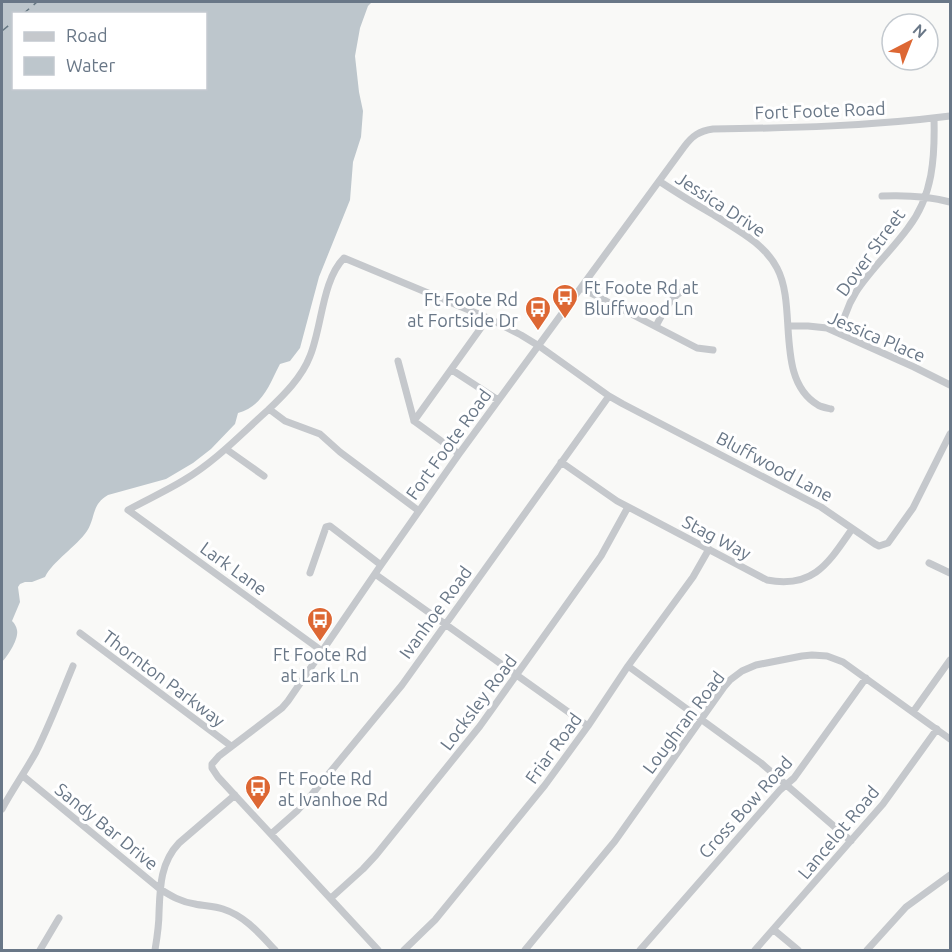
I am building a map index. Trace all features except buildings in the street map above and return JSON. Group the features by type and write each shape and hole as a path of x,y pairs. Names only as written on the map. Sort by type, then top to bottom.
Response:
{"street":[{"name":"Fort Foote Road","path":"378,951 218,777 212,768 215,760 282,708 459,454 689,140 700,131 706,130 839,126 951,116"},
{"name":"Dover Street","path":"838,333 856,292 909,226 925,196 933,169 934,118"},
{"name":"Jessica Drive","path":"659,181 752,239 769,255 778,268 783,283 789,326 790,359 794,374 800,386 818,405 831,409"},
{"path":"882,196 925,196 951,202"},
{"name":"Bluffwood Lane","path":"269,409 296,380 309,359 329,283 337,266 344,258 488,318 539,346 609,396 821,507 879,546 888,543 916,504 951,434"},
{"path":"581,288 697,348 713,350"},
{"path":"656,326 671,300 687,289"},
{"path":"414,422 488,318"},
{"name":"Jessica Place","path":"789,326 827,328 951,385"},
{"path":"398,361 414,422 459,454"},
{"path":"452,370 498,400"},
{"name":"Ivanhoe Road","path":"271,834 308,799 402,685 609,396"},
{"path":"264,476 226,449 269,409 285,420 320,435 419,511"},
{"name":"Lark Lane","path":"226,449 185,480 128,510 322,651"},
{"name":"Stag Way","path":"561,462 617,501 767,580 795,581 813,575 830,561 852,529"},
{"name":"Locksley Road","path":"331,898 376,855 470,740 602,556 628,507"},
{"path":"310,573 326,527 330,526 381,565"},
{"name":"Friar Road","path":"404,951 458,894 545,785 693,577 709,549"},
{"path":"929,562 951,573"},
{"path":"375,574 588,726"},
{"name":"Thornton Parkway","path":"80,633 231,746"},
{"name":"Loughran Road","path":"525,951 615,841 730,680 742,671 756,665 802,656 820,655 835,658 951,739"},
{"path":"913,712 951,660"},
{"path":"2,809 23,776 49,725 73,666"},
{"path":"628,666 752,757 851,841"},
{"name":"Cross Bow Road","path":"640,951 780,790 794,778 866,678"},
{"name":"Lancelot Road","path":"755,951 883,804 937,729"},
{"name":"Sandy Bar Drive","path":"23,776 160,889"},
{"name":"Sandy Bar Drive","path":"160,889 163,868 173,849 235,795"},
{"path":"867,951 906,907 951,875"},
{"path":"154,951 160,889 186,902 225,910 236,915 250,924 275,951"},
{"path":"40,951 59,918"},
{"path":"774,930 798,951"}],"water":[{"path":"2,2 372,2 368,6 360,28 355,56 363,111 361,137 353,162 350,200 319,277 300,348 290,361 280,364 264,394 254,405 238,413 235,424 211,449 166,479 108,495 96,507 87,531 53,565 45,577 20,584 18,587 20,602 12,621 17,634 10,652 2,662"}],"ferry route":[{"path":"25,12 37,2"},
{"path":"2,31 12,23"}],"place":[{"name":"Ft Foote Rd at Bluffwood Ln","path":"565,320"},
{"name":"Ft Foote Rd at Fortside Dr","path":"538,332"},
{"name":"Ft Foote Rd at Lark Ln","path":"320,643"},
{"name":"Ft Foote Rd at Ivanhoe Rd","path":"258,811"}]}
